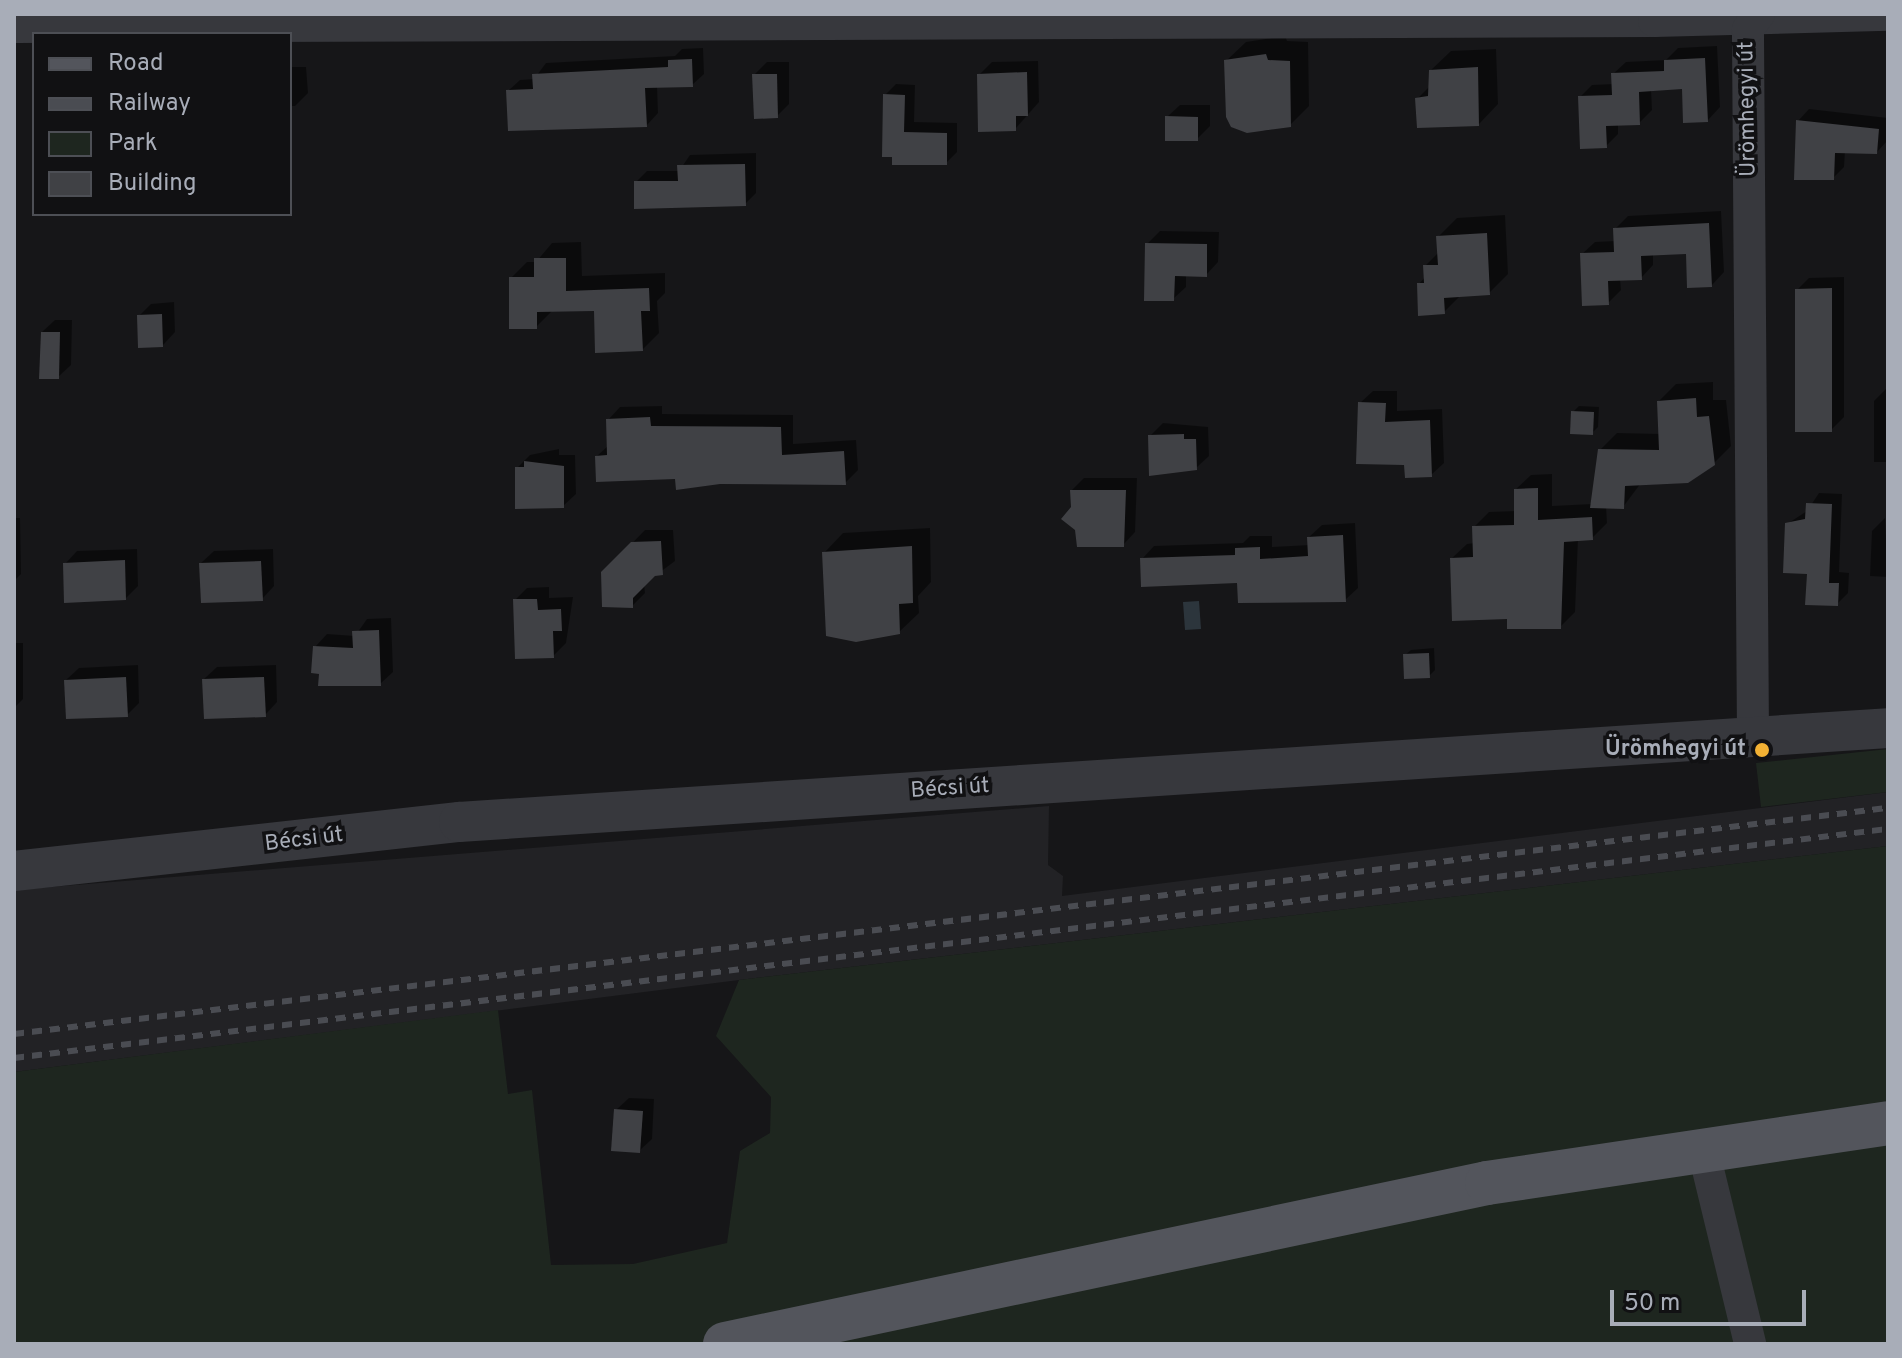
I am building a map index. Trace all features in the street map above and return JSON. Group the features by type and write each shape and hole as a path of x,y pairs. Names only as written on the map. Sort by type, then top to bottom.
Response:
{"main road":[{"path":"725,1344 1105,1261 1487,1183 1888,1123"}],"street":[{"path":"14,27 1654,21 1758,15 1888,15"},
{"name":"Ürömhegyi út","path":"1753,736 1748,29 1758,15"},
{"name":"Bécsi út","path":"14,871 459,822 1888,728"},
{"path":"1703,1149 1750,1344"}],"shaded area":[{"path":"1199,601 1201,629 1185,630 1183,602"},
{"path":"1888,792 1888,846 739,980 14,1072 14,890 1049,806 1048,865 1063,876 1062,896"}],"green space":[{"path":"1888,749 1888,792 1761,807 1756,763"},
{"path":"1888,846 1888,1344 14,1344 14,1072 498,1010 508,1094 532,1090 551,1265 633,1264 727,1243 740,1151 770,1133 771,1097 716,1036 739,980"}],"building":[{"path":"1266,54 1268,60 1290,61 1291,127 1247,133 1231,127 1226,117 1224,60"},
{"path":"1705,58 1708,122 1683,123 1682,89 1639,92 1640,125 1606,126 1607,148 1580,149 1578,96 1612,95 1611,73 1664,71 1664,60"},
{"path":"692,59 693,87 645,88 647,127 508,131 506,90 533,89 532,74 668,67 668,60"},
{"path":"1478,67 1479,126 1417,128 1415,98 1428,96 1429,70"},
{"path":"1027,72 1028,116 1016,116 1016,131 978,132 977,74"},
{"path":"752,74 777,74 778,118 754,119"},
{"path":"883,94 905,95 904,132 947,133 947,165 892,165 892,157 882,157"},
{"path":"1165,116 1198,117 1198,141 1165,141"},
{"path":"1796,120 1879,129 1877,154 1835,153 1834,180 1794,180"},
{"path":"745,164 746,206 634,209 634,181 678,181 677,165"},
{"path":"1709,223 1712,287 1687,288 1686,254 1641,256 1642,280 1608,281 1609,305 1582,306 1580,253 1614,252 1613,228"},
{"path":"1487,233 1490,295 1444,298 1445,314 1418,316 1417,283 1424,283 1423,265 1438,265 1436,236"},
{"path":"1145,243 1207,244 1207,277 1175,276 1174,301 1144,301"},
{"path":"534,258 566,258 566,291 649,288 650,311 641,311 643,351 595,353 594,311 537,312 537,329 509,329 509,277 534,277"},
{"path":"1832,288 1832,432 1795,432 1795,289"},
{"path":"162,314 163,347 138,348 137,315"},
{"path":"41,332 60,332 59,379 39,379"},
{"path":"1696,398 1697,417 1709,416 1715,465 1688,483 1625,486 1624,509 1590,508 1598,449 1659,450 1657,401"},
{"path":"1358,402 1386,403 1385,422 1430,420 1432,477 1405,478 1404,465 1356,464"},
{"path":"1571,411 1594,412 1593,435 1570,434"},
{"path":"650,417 651,426 781,427 782,455 844,451 846,485 720,484 676,490 675,479 596,482 595,456 607,455 606,419"},
{"path":"1184,434 1184,439 1196,439 1197,470 1149,476 1148,435"},
{"path":"524,461 564,466 564,508 515,509 515,467 524,467"},
{"path":"1538,488 1538,520 1592,517 1593,540 1564,542 1561,629 1507,629 1507,619 1452,621 1450,558 1473,557 1472,526 1514,525 1514,489"},
{"path":"1070,490 1126,490 1124,547 1077,547 1075,530 1061,519 1071,507"},
{"path":"1806,503 1832,504 1829,583 1839,583 1838,606 1805,605 1807,574 1783,573 1785,523 1805,519"},
{"path":"1343,535 1346,602 1238,603 1237,583 1141,587 1140,558 1235,555 1235,548 1260,547 1260,559 1308,556 1307,537"},
{"path":"661,541 663,575 655,576 633,598 633,608 602,607 601,572 631,542"},
{"path":"912,546 913,603 899,604 900,634 856,642 826,636 822,552"},
{"path":"125,560 126,600 64,603 63,563"},
{"path":"261,561 263,601 201,603 199,563"},
{"path":"513,599 537,599 538,610 561,609 562,631 553,631 554,658 515,659"},
{"path":"379,630 381,686 318,686 319,674 311,673 313,646 353,648 352,631"},
{"path":"1429,653 1430,678 1404,679 1403,654"},
{"path":"126,677 128,717 66,719 64,680"},
{"path":"264,677 266,717 204,719 202,679"},
{"path":"614,1109 643,1111 640,1153 611,1151"}],"railway":[{"path":"14,1034 1888,808"},
{"path":"14,1058 1888,829"}],"place":[{"name":"Ürömhegyi út","path":"1762,750"}]}
